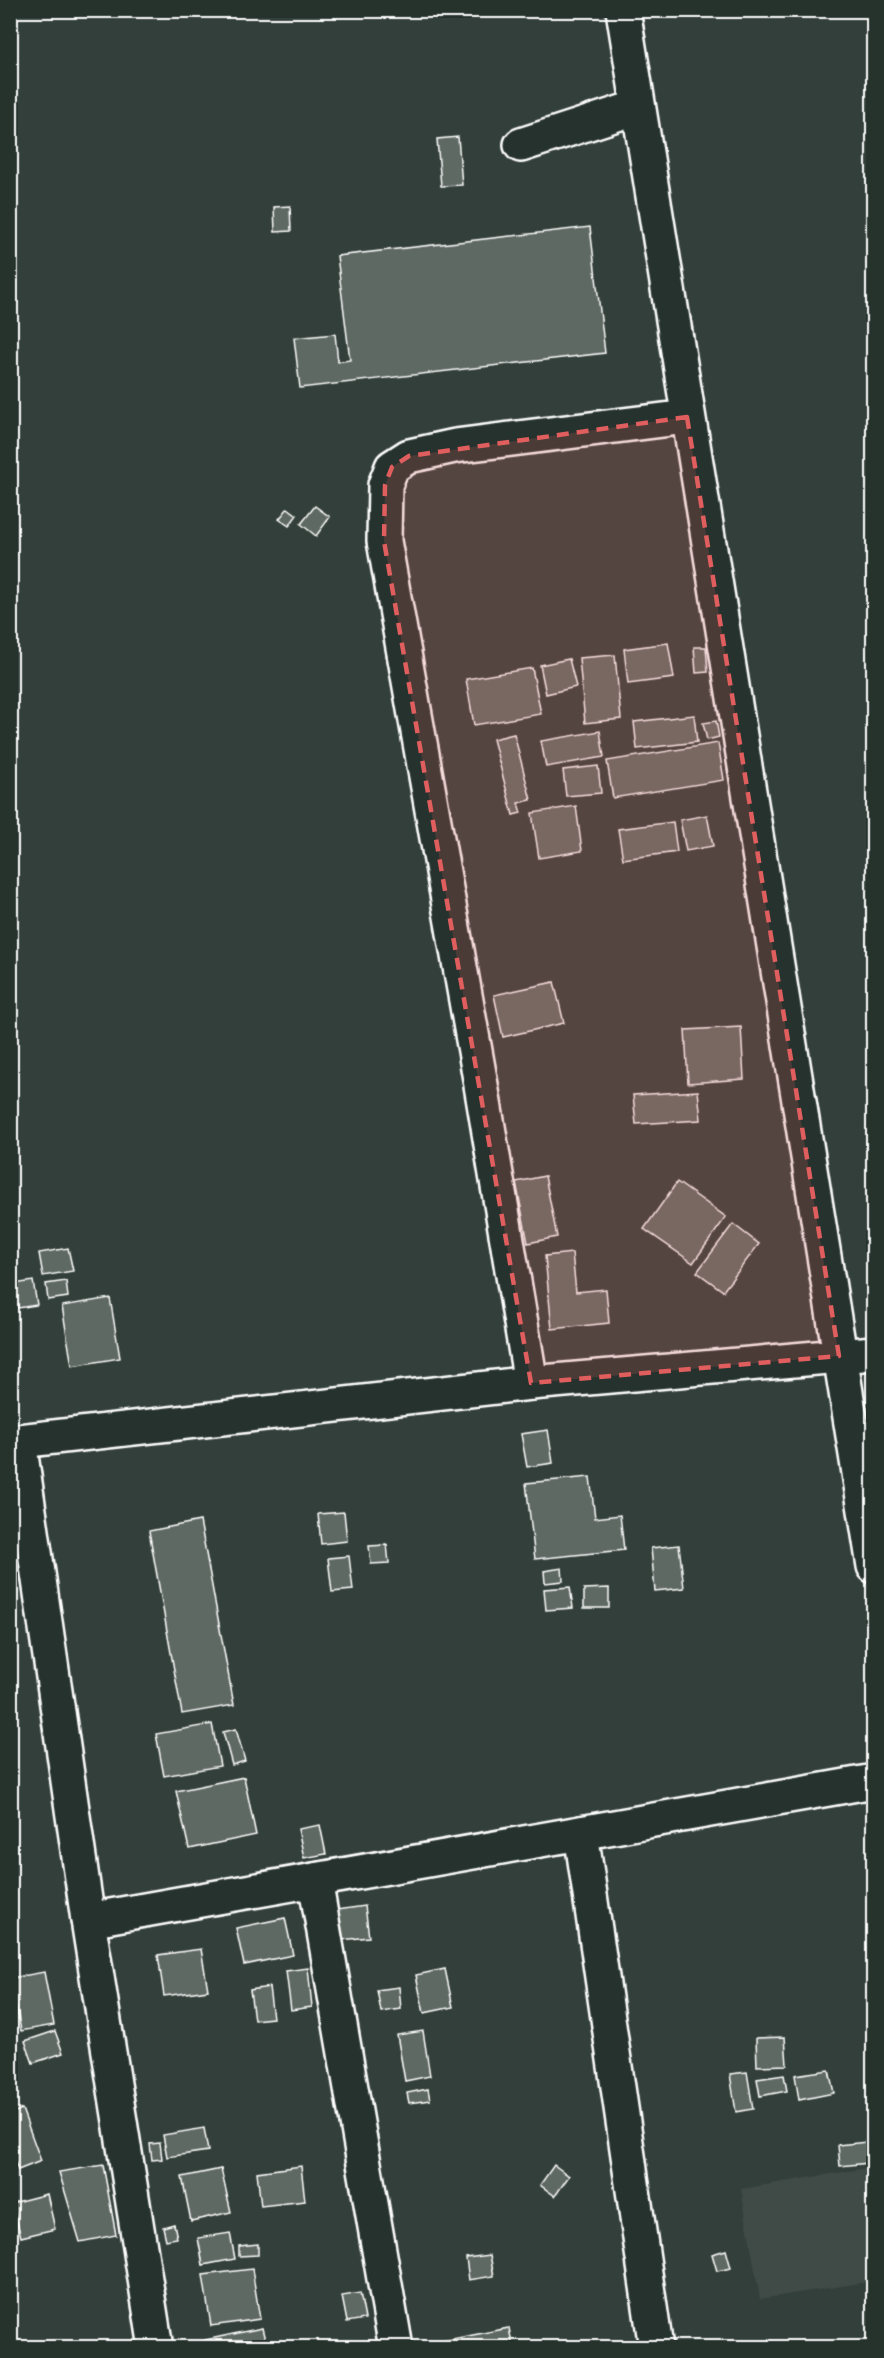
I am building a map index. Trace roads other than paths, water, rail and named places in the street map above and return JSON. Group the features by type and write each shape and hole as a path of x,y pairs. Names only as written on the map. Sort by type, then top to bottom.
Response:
{"street":[{"path":"623,10 873,1566"},
{"path":"521,145 638,107"},
{"path":"531,1383 482,1091 386,551 384,485 392,467 409,456 455,447 687,417"},
{"path":"156,2348 15,1442 531,1383 873,1353"},
{"path":"88,1920 873,1781"},
{"path":"581,1833 656,2348"},
{"path":"315,1880 396,2348"}]}
